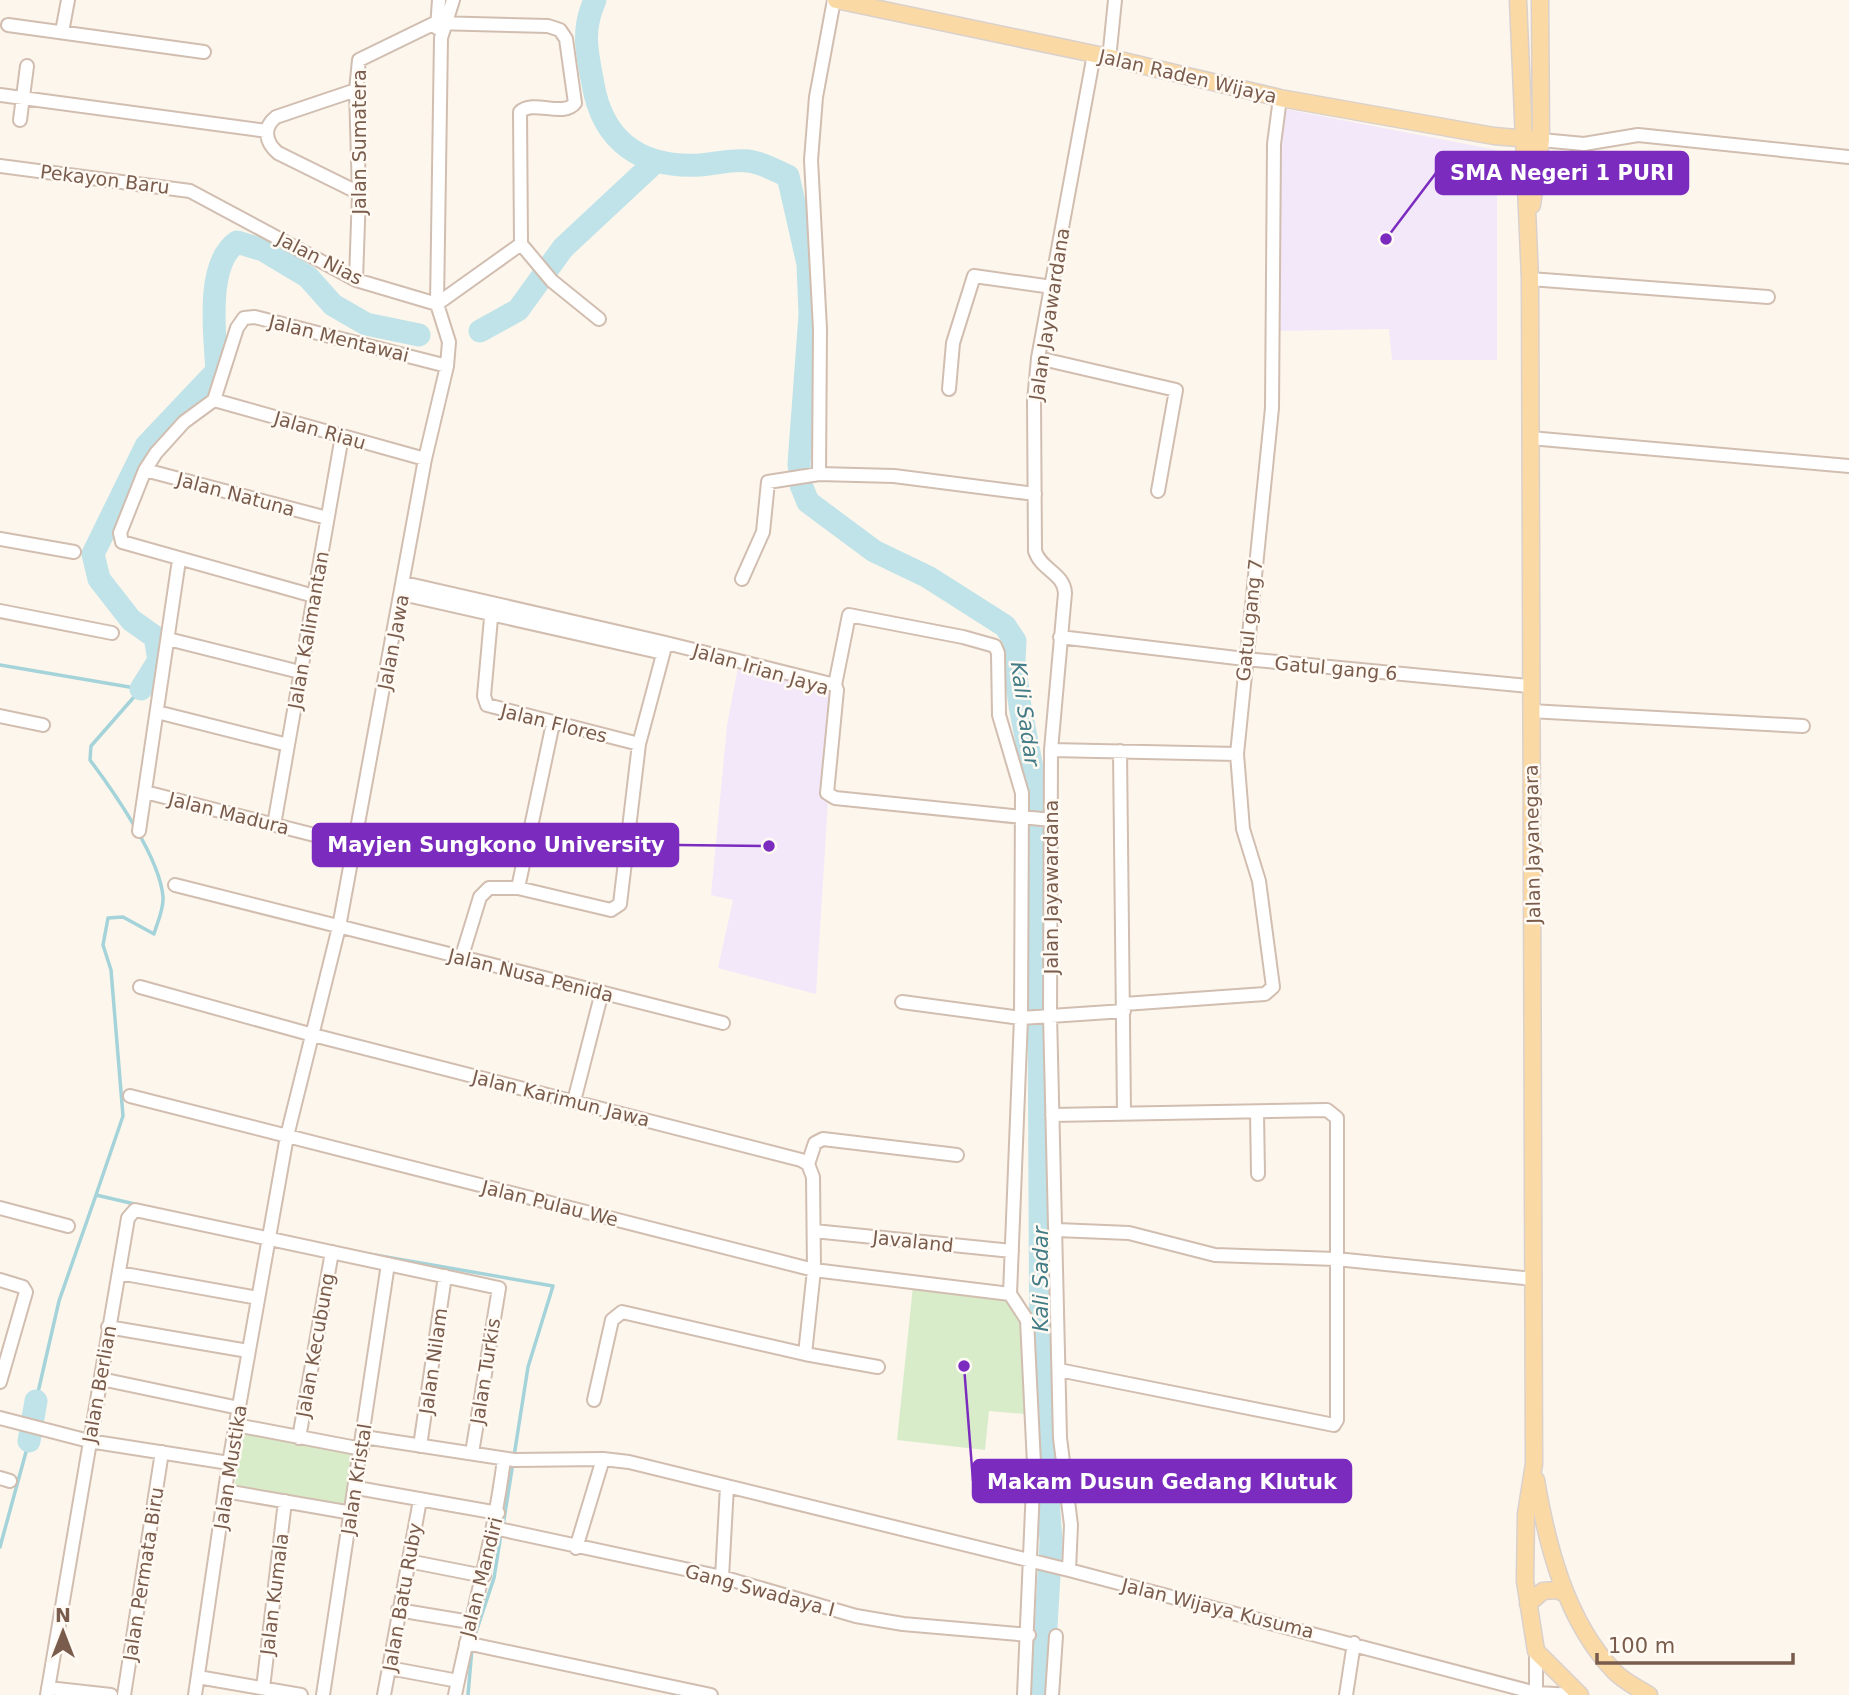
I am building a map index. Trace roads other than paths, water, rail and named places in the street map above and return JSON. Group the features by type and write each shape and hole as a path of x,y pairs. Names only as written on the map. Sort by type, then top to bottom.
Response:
{"main road":[{"name":"Jalan Raden Wijaya","path":"840,0 1102,56 1280,98 1541,140"},
{"name":"Jalan Jayanegara","path":"1518,0 1530,279 1529,686 1534,1464 1527,1514 1528,1604 1536,1651"},
{"name":"Jalan Jayanegara","path":"1529,225 1541,140 1540,0"},
{"name":"Jalan Jayanegara","path":"1534,1464 1545,1531 1566,1594 1580,1622 1614,1672 1630,1689 1649,1695"},
{"path":"1528,1604 1544,1591 1566,1594"},
{"path":"1536,1651 1578,1695"}],"street":[{"path":"62,32 68,0"},
{"name":"Jalan Jawa","path":"269,1235 287,1136 339,928 425,459 447,366 449,342 439,319 437,304 442,22 439,0"},
{"name":"Jalan Jawa","path":"442,22 453,0"},
{"path":"816,474 820,329 811,160 816,97 840,0"},
{"name":"Jalan Jayawardana","path":"1062,1569 1071,1525 1062,1453 1052,1115 1035,1016 1051,750 1065,584 1037,557 1034,401 1038,358 1052,287 1115,0"},
{"path":"442,22 548,26 564,34 573,106 526,107 519,116 521,244 552,281 600,319"},
{"name":"Jalan Sumatera","path":"356,279 359,193 356,68 362,57 442,22"},
{"path":"8,25 204,52"},
{"path":"20,120 27,66"},
{"path":"356,90 275,117 267,131 269,143 278,153 359,193"},
{"path":"0,95 267,131"},
{"name":"Gatul gang 7","path":"1124,1008 1265,994 1273,987 1259,881 1242,821 1237,754 1272,408 1273,168 1280,98"},
{"path":"1541,140 1584,144 1639,135 1849,157"},
{"name":"Pekayon Baru","path":"0,166 172,187 208,199"},
{"name":"Jalan Nias","path":"208,199 356,279 437,304"},
{"path":"437,304 521,244"},
{"path":"949,389 953,343 974,276 1052,287"},
{"path":"1530,279 1768,298"},
{"name":"Jalan Mentawai","path":"214,400 237,328 244,318 255,317 447,366"},
{"path":"1038,358 1175,390 1158,491"},
{"path":"214,400 174,432 145,470 120,533 121,540 179,560 314,596"},
{"name":"Jalan Riau","path":"214,400 425,459"},
{"name":"Jalan Kalimantan","path":"274,825 342,436"},
{"path":"1530,438 1849,466"},
{"name":"Jalan Natuna","path":"145,470 327,518"},
{"path":"742,579 763,532 768,482 816,474 894,476 1035,494"},
{"path":"0,539 74,552"},
{"path":"139,831 179,560"},
{"name":"Jalan Irian Jaya","path":"403,588 835,685 837,690 826,788 830,796 1048,819"},
{"name":"Jalan Flores","path":"492,609 485,701 491,707 639,744"},
{"path":"0,611 112,633"},
{"path":"835,685 849,615 950,634 995,646 998,653 999,715 1021,783 1026,817 1035,1016 1010,1294 1027,1320 1034,1465 1029,1635 1024,1695"},
{"name":"Gatul gang 6","path":"1060,637 1245,659 1529,686"},
{"path":"168,639 300,672"},
{"path":"461,959 483,892 495,887 518,888 611,909 620,904 639,744 665,648"},
{"path":"1530,711 1803,726"},
{"path":"157,712 288,745"},
{"path":"0,716 43,725"},
{"path":"518,888 552,723"},
{"path":"1051,750 1237,754"},
{"path":"1119,751 1124,1113"},
{"name":"Jalan Madura","path":"145,792 354,845"},
{"name":"Jalan Nusa Penida","path":"175,884 461,959 723,1023"},
{"name":"Jalan Karimun Jawa","path":"140,988 808,1164"},
{"path":"574,1101 602,992"},
{"path":"902,1002 1035,1016 1124,1008"},
{"name":"Jalan Pulau We","path":"130,1096 814,1270 1010,1294"},
{"path":"1052,1115 1327,1110 1335,1114 1337,1420 1334,1425 1059,1370"},
{"path":"1257,1112 1258,1174"},
{"path":"805,1354 814,1270 813,1177 808,1164 815,1143 823,1139 957,1155"},
{"path":"0,1208 68,1226"},
{"name":"Jalan Berlian","path":"48,1691 128,1218 135,1210 269,1235"},
{"path":"1057,1230 1129,1233 1215,1255 1336,1259 1533,1279"},
{"name":"Javaland","path":"814,1231 1012,1251"},
{"path":"269,1235 331,1252 445,1276"},
{"name":"Jalan Mustika","path":"195,1695 229,1463 269,1235"},
{"name":"Jalan Kecubung","path":"299,1438 331,1252"},
{"name":"Jalan Kristal","path":"323,1695 357,1488 388,1264"},
{"path":"119,1273 258,1298"},
{"name":"Jalan Turkis","path":"445,1276 499,1288 472,1453"},
{"name":"Jalan Nilam","path":"421,1446 445,1276"},
{"path":"0,1280 23,1287 26,1293 0,1382"},
{"path":"594,1400 612,1320 622,1312 805,1354 878,1367"},
{"path":"108,1327 248,1350"},
{"path":"101,1379 239,1408"},
{"path":"0,1418 89,1441 229,1463"},
{"name":"Jalan Wijaya Kusuma","path":"236,1424 299,1438 421,1446 513,1460 603,1459 727,1486 1032,1561 1354,1643 1536,1694 1578,1695"},
{"name":"Jalan Permata Biru","path":"124,1695 162,1452"},
{"path":"576,1548 603,1459"},
{"name":"Jalan Mandiri","path":"455,1695 470,1644 470,1622 500,1530 498,1513 513,1460"},
{"path":"722,1577 727,1486"},
{"path":"357,1488 498,1513"},
{"path":"225,1491 352,1513"},
{"name":"Jalan Batu Ruby","path":"384,1695 420,1500"},
{"name":"Jalan Kumala","path":"263,1688 285,1501"},
{"name":"Gang Swadaya I","path":"500,1530 722,1577 856,1616 903,1624 1029,1635"},
{"path":"408,1561 484,1576"},
{"path":"398,1610 470,1622"},
{"path":"1052,1695 1056,1636"},
{"path":"1346,1695 1354,1643"},
{"path":"470,1644 711,1695"},
{"path":"1536,1651 1536,1694"},
{"path":"389,1668 458,1681"},
{"path":"198,1677 301,1695"},
{"path":"48,1691 111,1695"}],"waterway":[{"name":"Kali Sadar","path":"595,0 588,22 586,42 593,84 606,122 628,148 660,162 700,165 748,161 788,176 808,264 810,315 799,464 801,485 808,502 874,551 928,577 1005,626 1015,641 1014,661 1020,706 1038,799 1041,1397 1051,1541 1042,1695"},
{"path":"480,331 518,310 563,248 654,163"},
{"path":"141,689 159,660 155,637 131,620 99,579 93,554 146,446 217,371 214,302 220,267 227,252 237,242 263,250 308,277 333,305 366,324 419,335"},
{"path":"0,665 141,689"},
{"path":"139,1205 96,1195 123,1116 111,970 103,945 108,918 123,917 154,934 163,897 160,881 145,845 123,807 90,760 91,746 141,689"},
{"path":"36,1401 59,1301 96,1195"},
{"path":"369,1254 553,1286 528,1367 503,1526"},
{"path":"29,1441 36,1401"},
{"path":"0,1547 29,1441"},
{"path":"473,1641 494,1578 501,1534"},
{"path":"468,1695 472,1648"}],"place":[{"name":"SMA Negeri 1 PURI","path":"1386,239"},
{"name":"Mayjen Sungkono University","path":"769,846"},
{"name":"Makam Dusun Gedang Klutuk","path":"964,1366"}]}
